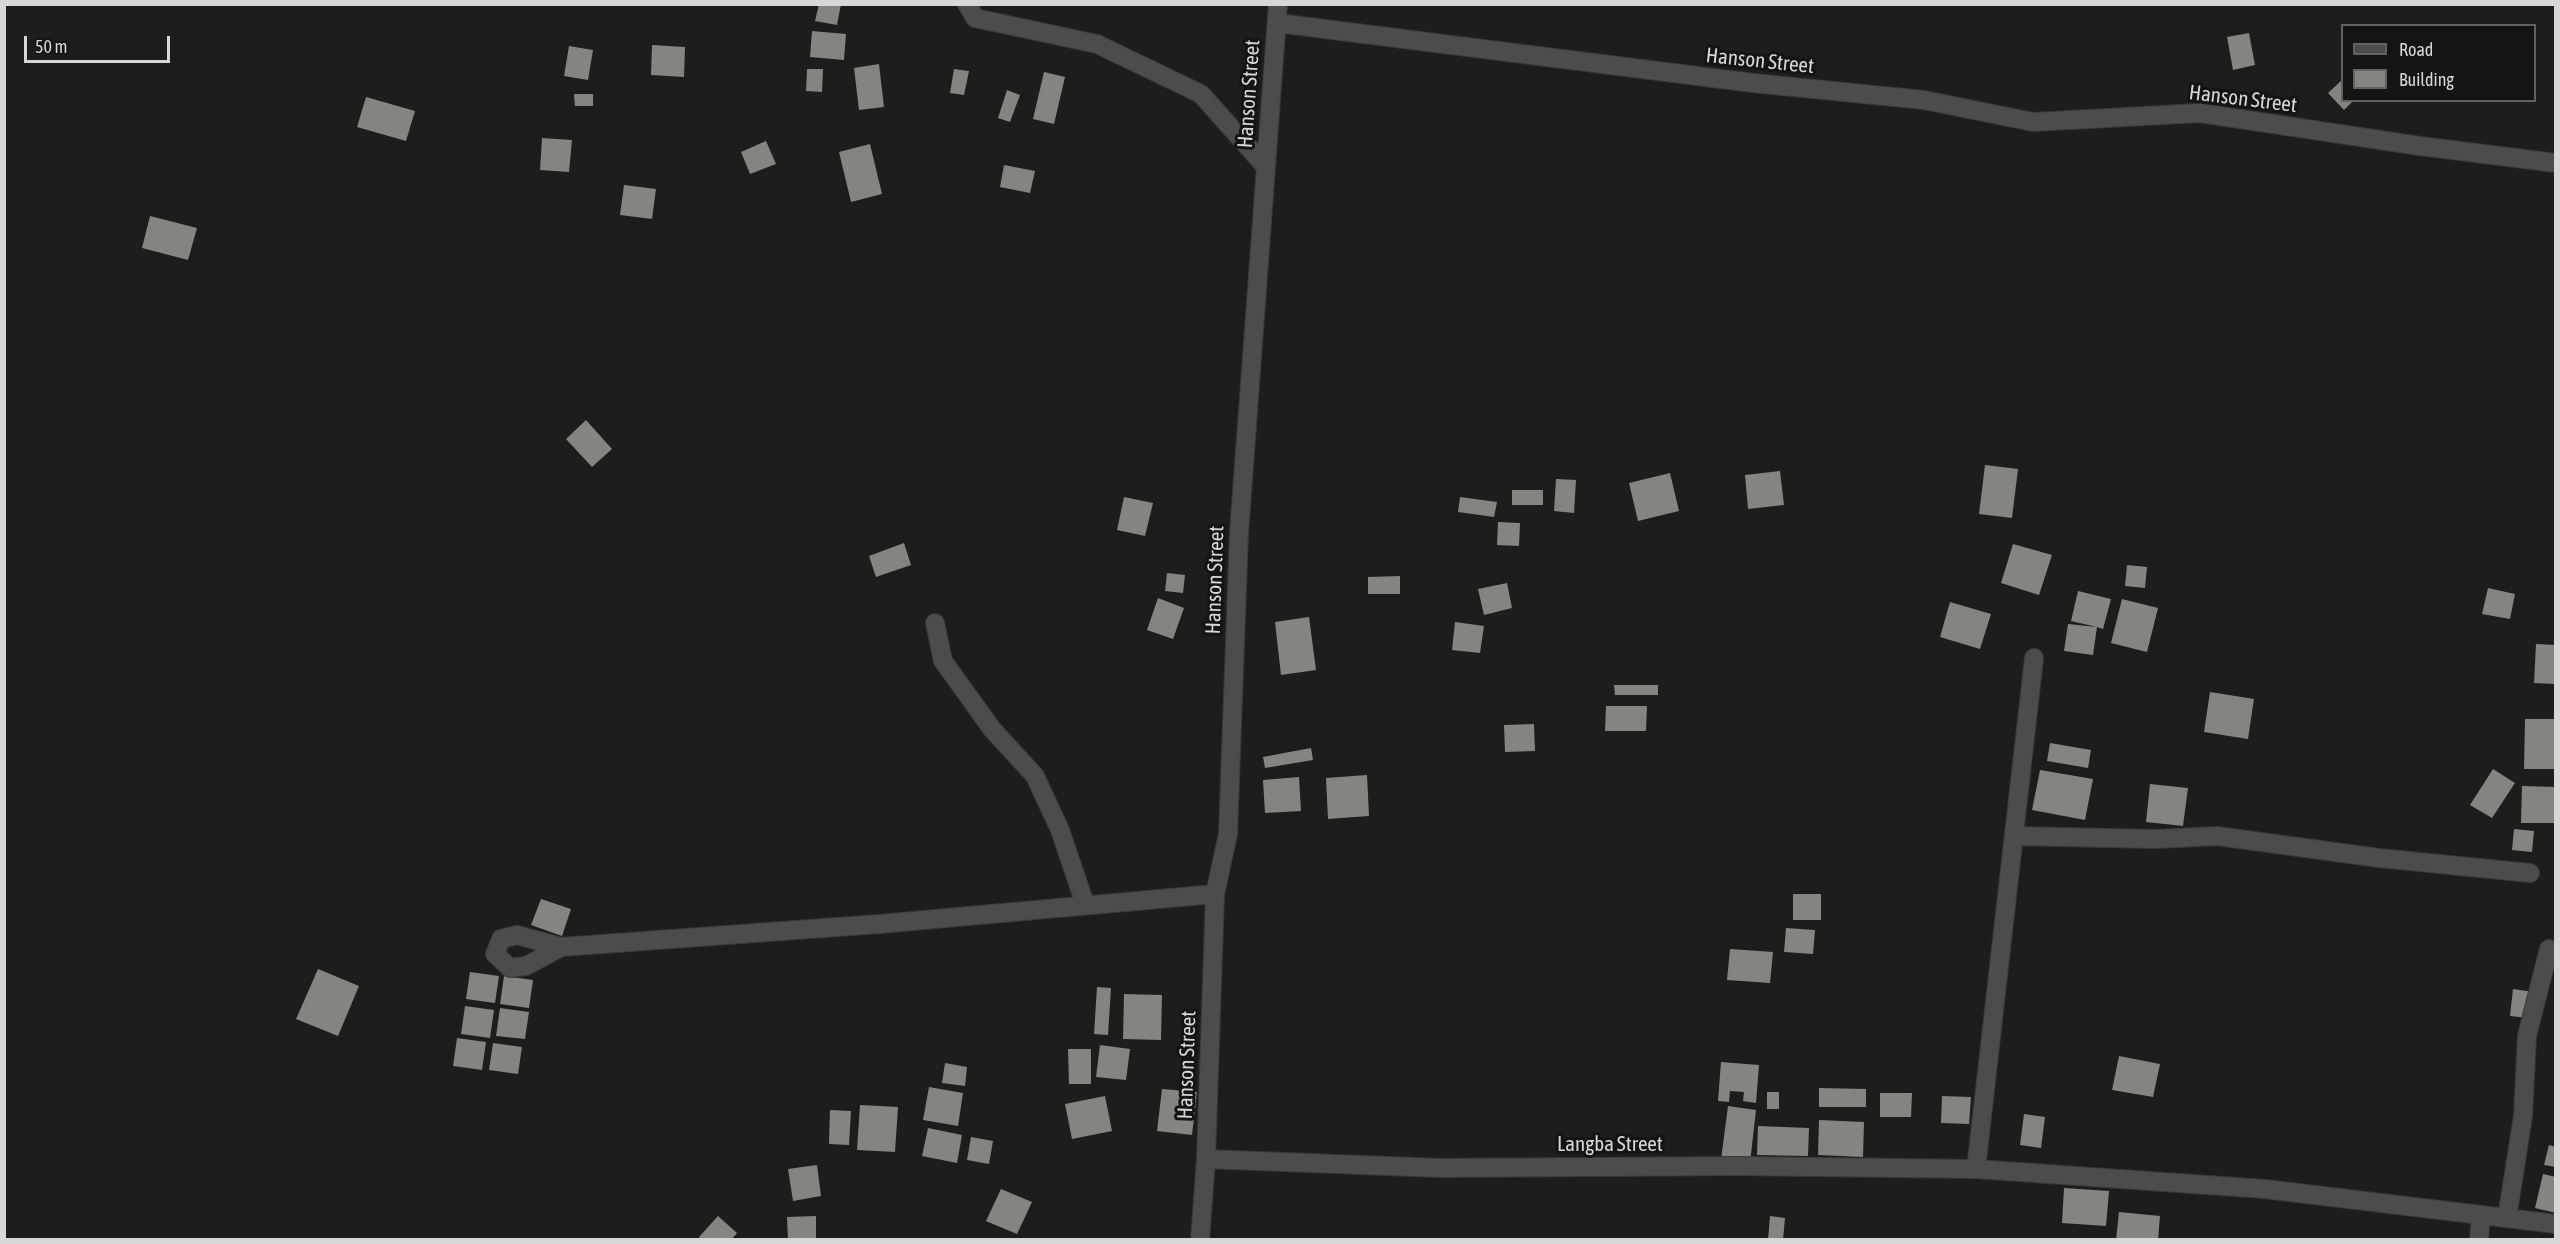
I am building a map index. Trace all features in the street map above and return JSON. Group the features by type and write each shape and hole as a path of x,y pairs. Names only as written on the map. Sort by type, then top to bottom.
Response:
{"street":[{"path":"967,4 975,18 1097,44 1201,94 1266,167"},
{"path":"1276,23 1278,4"},
{"name":"Hanson Street","path":"1200,1239 1206,1159 1215,894 1228,834 1239,533 1276,23 1753,83 1924,100 2033,122 2200,112 2420,146 2556,163"},
{"path":"934,623 943,662 992,729 1035,776 1060,830 1085,904"},
{"path":"1976,1169 2034,658"},
{"path":"2014,836 2156,839 2217,836 2379,858 2530,873"},
{"path":"561,947 879,924 1215,894"},
{"path":"2507,1218 2523,1116 2527,1036 2549,949"},
{"name":"Langba Street","path":"1206,1159 1440,1168 1739,1166 1976,1169 2265,1189 2556,1224"},
{"path":"2479,1239 2481,1215"}],"building":[{"path":"819,4 841,4 837,25 815,21"},
{"path":"812,31 846,34 844,60 810,57"},
{"path":"2249,33 2255,65 2233,70 2227,37"},
{"path":"652,45 685,47 684,77 651,75"},
{"path":"569,46 593,50 588,80 564,76"},
{"path":"879,64 884,107 859,110 854,68"},
{"path":"807,69 823,69 822,92 806,91"},
{"path":"954,69 969,71 964,95 950,93"},
{"path":"1044,72 1065,77 1054,124 1033,119"},
{"path":"2341,81 2341,102 2352,102 2344,110 2328,93"},
{"path":"1007,90 1020,95 1010,122 998,118"},
{"path":"574,94 593,94 593,106 575,106"},
{"path":"366,97 415,111 406,141 357,127"},
{"path":"542,138 572,140 569,172 540,170"},
{"path":"766,141 776,164 750,174 741,152"},
{"path":"870,144 882,194 851,202 839,152"},
{"path":"1004,165 1035,171 1030,193 1000,187"},
{"path":"624,185 656,189 652,219 620,215"},
{"path":"150,216 197,228 188,260 142,248"},
{"path":"586,420 612,449 592,467 566,439"},
{"path":"1985,465 2018,469 2012,518 1979,514"},
{"path":"1780,471 1784,505 1748,509 1745,475"},
{"path":"1670,473 1679,511 1638,521 1629,483"},
{"path":"1556,479 1576,480 1574,513 1554,511"},
{"path":"1512,490 1543,490 1543,505 1512,505"},
{"path":"1124,497 1153,503 1145,536 1117,530"},
{"path":"1460,497 1497,502 1494,517 1458,512"},
{"path":"1498,522 1520,523 1519,546 1497,545"},
{"path":"904,543 911,565 876,577 869,556"},
{"path":"2013,544 2052,555 2039,595 2001,583"},
{"path":"2127,565 2147,567 2145,588 2125,586"},
{"path":"1167,573 1185,575 1183,593 1165,591"},
{"path":"1400,576 1400,594 1368,594 1368,577"},
{"path":"1507,583 1512,608 1484,615 1478,589"},
{"path":"2488,588 2515,594 2510,619 2482,614"},
{"path":"2078,591 2111,599 2103,629 2071,621"},
{"path":"1158,598 1184,608 1173,639 1147,630"},
{"path":"2122,599 2158,608 2147,652 2111,643"},
{"path":"1950,602 1991,614 1980,649 1940,637"},
{"path":"1309,617 1316,670 1281,675 1275,622"},
{"path":"1455,622 1484,626 1480,653 1452,650"},
{"path":"2068,624 2097,627 2093,655 2064,651"},
{"path":"2536,644 2556,645 2556,684 2534,683"},
{"path":"1614,685 1658,685 1658,695 1615,695"},
{"path":"2210,692 2254,699 2248,739 2204,732"},
{"path":"1606,706 1647,706 1646,731 1605,731"},
{"path":"2525,719 2555,719 2555,769 2524,769"},
{"path":"1534,724 1535,751 1505,752 1504,725"},
{"path":"2050,743 2091,750 2088,768 2047,761"},
{"path":"1311,748 1313,760 1265,768 1263,757"},
{"path":"2493,769 2515,783 2492,818 2470,805"},
{"path":"2040,770 2093,779 2085,820 2032,810"},
{"path":"1367,775 1369,816 1328,819 1326,778"},
{"path":"1299,777 1301,811 1265,813 1263,780"},
{"path":"2150,784 2188,788 2183,826 2146,822"},
{"path":"2522,786 2556,787 2556,823 2521,823"},
{"path":"2514,829 2534,831 2532,852 2512,850"},
{"path":"1793,894 1821,894 1821,920 1793,920"},
{"path":"541,899 571,909 562,936 531,925"},
{"path":"1786,928 1815,930 1813,954 1784,952"},
{"path":"1730,949 1773,952 1770,983 1727,980"},
{"path":"318,969 359,986 338,1036 296,1019"},
{"path":"470,972 499,976 495,1003 466,999"},
{"path":"504,976 533,980 529,1008 500,1004"},
{"path":"1097,987 1111,988 1108,1035 1094,1034"},
{"path":"2513,989 2541,993 2538,1019 2510,1016"},
{"path":"1124,994 1162,995 1161,1040 1123,1039"},
{"path":"465,1006 494,1010 490,1038 461,1034"},
{"path":"500,1008 529,1012 525,1039 496,1036"},
{"path":"457,1038 486,1042 482,1070 453,1066"},
{"path":"493,1043 522,1047 518,1074 489,1070"},
{"path":"1100,1045 1130,1049 1126,1080 1096,1077"},
{"path":"1068,1049 1091,1049 1091,1084 1069,1084"},
{"path":"2119,1056 2160,1064 2153,1097 2112,1090"},
{"path":"1721,1062 1759,1065 1756,1103 1743,1101 1744,1092 1730,1091 1729,1102 1718,1101"},
{"path":"945,1063 967,1067 965,1086 942,1083"},
{"path":"929,1087 963,1093 958,1126 923,1120"},
{"path":"1819,1088 1866,1089 1866,1107 1819,1107"},
{"path":"1162,1089 1197,1092 1192,1135 1157,1131"},
{"path":"1767,1092 1779,1092 1779,1109 1767,1109"},
{"path":"1880,1093 1912,1093 1911,1117 1880,1117"},
{"path":"1105,1096 1112,1131 1072,1139 1065,1104"},
{"path":"1942,1096 1971,1097 1969,1124 1941,1123"},
{"path":"860,1105 898,1107 895,1152 857,1150"},
{"path":"1728,1106 1756,1110 1750,1163 1721,1160"},
{"path":"830,1110 851,1111 849,1145 829,1144"},
{"path":"2024,1114 2045,1117 2041,1148 2020,1145"},
{"path":"1819,1120 1864,1122 1863,1157 1818,1155"},
{"path":"1758,1126 1809,1128 1808,1156 1757,1155"},
{"path":"928,1128 962,1135 957,1163 922,1156"},
{"path":"971,1137 993,1141 989,1164 967,1160"},
{"path":"2549,1145 2556,1147 2556,1167 2544,1165"},
{"path":"817,1165 821,1196 793,1201 788,1169"},
{"path":"2543,1174 2556,1177 2556,1213 2535,1208"},
{"path":"2064,1188 2109,1191 2106,1226 2062,1223"},
{"path":"1001,1189 1032,1202 1017,1234 986,1221"},
{"path":"2119,1212 2160,1216 2158,1240 2116,1240"},
{"path":"718,1216 737,1233 731,1240 701,1240 699,1237"},
{"path":"816,1216 816,1240 788,1240 787,1217"},
{"path":"1770,1216 1785,1218 1783,1240 1768,1240"}]}
